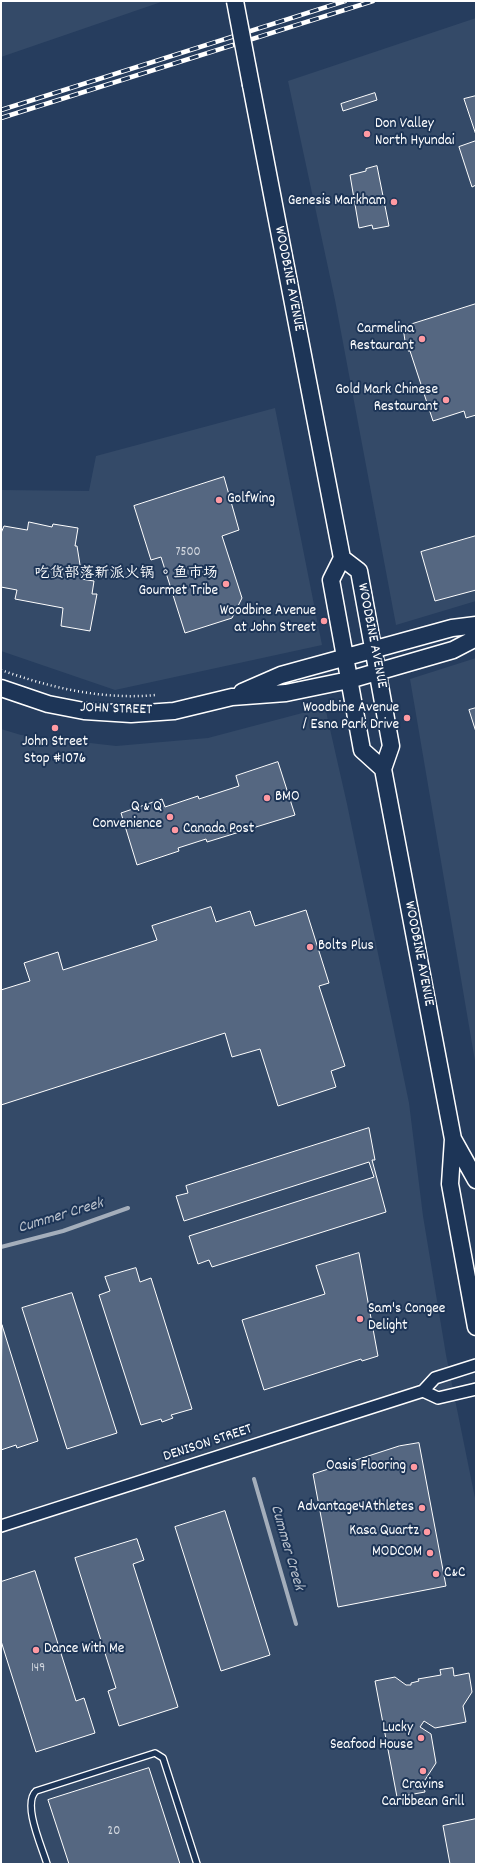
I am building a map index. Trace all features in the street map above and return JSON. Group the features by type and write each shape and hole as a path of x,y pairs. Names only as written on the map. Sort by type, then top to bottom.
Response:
{"main road":[{"name":"WOODBINE AVENUE","path":"235,1 342,558 331,580 362,750 383,769"},
{"name":"WOODBINE AVENUE","path":"342,558 358,571 379,672 391,746 383,769 453,1139 450,1184 476,1327"},
{"name":"JOHN STREET","path":"232,697 281,675 452,628 476,625"},
{"name":"JOHN STREET","path":"1,688 48,704 84,711 131,714 174,711 232,697 286,693 349,680 453,650 476,638"},
{"name":"WOODBINE AVENUE","path":"453,1139 476,1180"}],"street":[{"name":"DENISON STREET","path":"1,1526 424,1391 435,1378 476,1365"},
{"path":"424,1391 438,1398 476,1389"}],"lane":[{"path":"47,1864 30,1807 32,1795 36,1791 155,1753 163,1758 197,1864"}],"path":[{"path":"1,670 30,681 66,690 132,697 156,695"}],"shaded area":[{"path":"1,1 164,1 1,57"},
{"path":"476,18 476,601 396,625 335,300 288,81"},
{"path":"275,408 322,645 115,690 1,651 1,490 89,491 96,456"},
{"path":"476,658 476,1067 410,679"},
{"path":"325,707 347,804 409,1103 423,1216 446,1355 476,1503 476,1864 1,1864 1,729 21,735 116,746 208,738"}],"building":[{"path":"375,93 377,100 343,111 341,104"},
{"path":"476,96 476,135 464,99"},
{"path":"476,141 476,185 472,187 459,147"},
{"path":"377,166 389,226 373,229 372,225 359,228 350,175 366,171 366,169"},
{"path":"476,304 476,415 466,418 464,411 433,421 410,351 408,351 406,344 398,347 397,343 405,341 403,327"},
{"path":"224,477 239,530 222,536 242,598 232,618 185,633 161,557 151,560 134,506"},
{"path":"29,522 52,527 53,524 78,528 75,546 77,546 81,579 94,581 92,594 97,594 90,631 61,626 63,608 15,599 17,590 1,587 1,533 4,526 27,530"},
{"path":"476,536 476,590 435,601 421,552"},
{"path":"476,708 476,732 469,710"},
{"path":"278,762 295,815 207,842 206,839 178,848 179,851 137,865 121,813 162,799 165,807 198,796 199,799 239,786 236,776"},
{"path":"211,907 216,922 250,911 255,926 306,910 329,983 319,986 345,1066 331,1071 336,1087 278,1106 260,1049 232,1057 225,1033 1,1105 1,990 30,981 24,963 58,952 63,970 157,940 152,926"},
{"path":"369,1128 375,1160 372,1160 386,1212 212,1267 209,1260 198,1264 189,1236 374,1177 369,1162 184,1221 176,1196 188,1193 186,1186"},
{"path":"359,1253 378,1356 362,1361 361,1359 264,1390 242,1320 325,1294 316,1266"},
{"path":"136,1268 140,1282 151,1278 192,1409 171,1415 173,1418 162,1422 161,1419 141,1425 99,1295 110,1291 105,1277"},
{"path":"72,1293 117,1433 67,1449 22,1308"},
{"path":"2,1325 38,1441 17,1448 16,1445 1,1450"},
{"path":"419,1443 446,1586 338,1607 313,1474 399,1446"},
{"path":"225,1511 270,1655 221,1671 175,1527"},
{"path":"137,1539 144,1560 133,1564 178,1707 119,1726 108,1691 116,1688 75,1558"},
{"path":"35,1571 76,1701 84,1698 95,1733 36,1752 1,1641 1,1582"},
{"path":"453,1668 454,1676 469,1673 472,1692 463,1706 466,1722 435,1728 424,1721 420,1727 431,1734 436,1763 423,1783 425,1792 397,1797 375,1681 395,1677 406,1685 411,1685 411,1683 419,1681 418,1679 441,1675 440,1670"},
{"path":"149,1768 180,1864 69,1864 48,1800"},
{"path":"476,1819 476,1864 450,1864 443,1826"}],"waterway":[{"name":"Cummer Creek","path":"1,1247 63,1231 128,1208"},
{"name":"Cummer Creek","path":"254,1479 296,1624"}],"railway":[{"path":"1,110 345,1"},
{"path":"1,118 373,1"}],"place":[{"name":"Don Valley North Hyundai","path":"367,134"},
{"name":"Genesis Markham","path":"394,202"},
{"name":"Carmelina Restaurant","path":"422,339"},
{"name":"Gold Mark Chinese Restaurant","path":"446,400"},
{"name":"GolfWing","path":"219,500"},
{"name":"吃货部落新派火锅 。鱼市场 Gourmet Tribe","path":"226,584"},
{"name":"Woodbine Avenue at John Street","path":"324,621"},
{"name":"Woodbine Avenue / Esna Park Drive","path":"407,718"},
{"name":"John Street Stop #1076","path":"55,728"},
{"name":"BMO","path":"267,798"},
{"name":"Q & Q Convenience","path":"170,817"},
{"name":"Canada Post","path":"175,830"},
{"name":"Bolts Plus","path":"310,947"},
{"name":"Sam's Congee Delight","path":"360,1319"},
{"name":"Oasis Flooring","path":"414,1467"},
{"name":"Advantage4Athletes","path":"422,1508"},
{"name":"Kasa Quartz","path":"427,1532"},
{"name":"MODCOM","path":"430,1553"},
{"name":"C&C","path":"436,1574"},
{"name":"Dance With Me","path":"36,1650"},
{"name":"Lucky Seafood House","path":"421,1738"},
{"name":"Cravins Caribbean Grill","path":"423,1771"}]}
